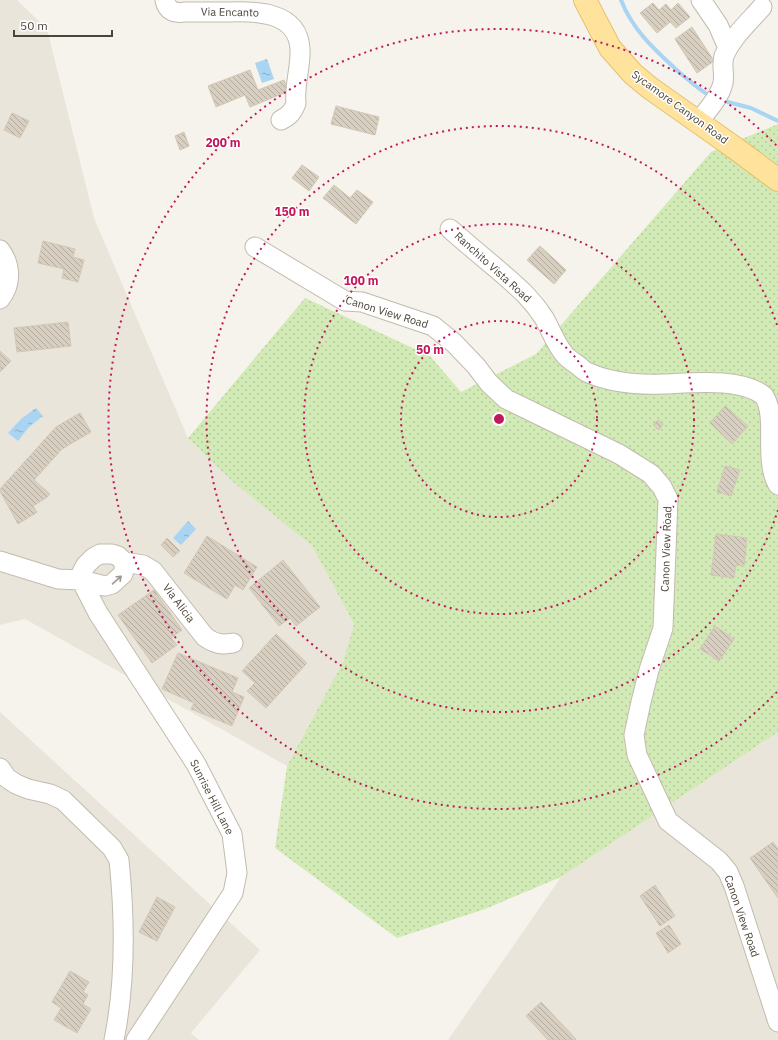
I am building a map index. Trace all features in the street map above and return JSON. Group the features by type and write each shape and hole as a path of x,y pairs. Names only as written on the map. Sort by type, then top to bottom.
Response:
{"main road":[{"name":"Sycamore Canyon Road","path":"585,0 604,38 625,66 650,88 702,117 778,180"}],"street":[{"name":"Via Encanto","path":"165,0 167,7 173,12 254,11 278,17 294,30 300,49 295,97 296,103 293,111 288,117 281,120"},
{"path":"702,0 718,25 728,48"},
{"path":"702,117 724,83 724,57 728,48 762,8"},
{"name":"Ranchito Vista Road","path":"450,228 527,295 543,318 565,355 588,373 623,383 662,385 700,382 734,384 764,395 769,400 775,414 772,463 774,477 778,485"},
{"name":"Canon View Road","path":"255,247 345,301 362,302 433,326 454,343 476,366 489,384 506,399 619,454 651,474 662,487 668,499 663,628 640,702 634,735 637,755 668,820 719,860 728,872 734,886 778,1022"},
{"path":"0,250 5,258 9,274 6,290 0,299"},
{"name":"Via Alicia","path":"81,580 82,572 86,566 93,558 100,554 112,554 118,556 124,562 142,565 153,571 205,637 222,645 233,643"},
{"path":"0,561 58,579 81,580 105,586 112,584 123,574 125,565 124,562"},
{"name":"Sunrise Hill Lane","path":"81,580 98,613 196,764 232,834 237,873 233,893 136,1040"},
{"path":"0,768 7,778 16,784 28,789 50,794 63,800 112,848 120,860 123,948 118,1016 114,1040"}],"shaded area":[{"path":"0,0 17,0 47,29 94,218 188,438 233,482 312,546 354,624 343,662 287,766 25,619 0,625"},
{"path":"0,712 260,950 191,1033 199,1040 0,1040"},
{"path":"778,732 778,1040 448,1040 561,877"}],"green space":[{"path":"778,124 778,732 561,877 485,909 397,938 275,848 287,766 343,662 354,624 312,546 233,482 188,438 305,298 430,356 461,392 536,354 711,152"}],"water":[{"path":"267,59 274,79 262,83 255,63"},
{"path":"36,408 43,416 29,427 18,441 8,433 21,419"},
{"path":"188,521 196,529 181,545 173,538"}],"building":[{"path":"653,3 659,10 666,4 671,10 678,3 690,17 676,28 670,22 657,33 640,13"},
{"path":"692,27 714,61 697,73 675,39"},
{"path":"250,70 258,90 284,80 289,91 250,107 245,95 216,107 208,86"},
{"path":"336,106 379,117 375,135 331,124"},
{"path":"12,113 29,121 20,138 4,130"},
{"path":"184,132 189,146 180,150 175,136"},
{"path":"302,165 319,177 309,191 292,178"},
{"path":"334,185 350,198 357,190 373,202 356,224 323,198"},
{"path":"43,241 75,249 73,257 84,260 78,282 62,278 64,269 38,263"},
{"path":"540,246 566,270 554,284 527,260"},
{"path":"68,322 71,346 17,352 14,328"},
{"path":"0,351 11,361 0,372"},
{"path":"725,406 748,426 732,444 710,423"},
{"path":"80,413 91,432 62,449 34,480 50,494 33,506 37,512 36,513 18,524 0,489 56,427"},
{"path":"658,420 663,424 659,430 653,425"},
{"path":"725,466 740,470 731,496 717,492"},
{"path":"716,534 747,538 744,566 736,565 734,578 711,575"},
{"path":"207,536 257,567 243,590 235,585 227,599 184,573"},
{"path":"167,538 180,551 173,557 161,545"},
{"path":"283,560 320,607 296,626 290,618 279,626 249,588"},
{"path":"154,590 182,630 171,638 177,645 152,663 118,615"},
{"path":"715,626 734,639 719,661 700,649"},
{"path":"276,634 307,663 266,708 247,691 255,683 242,671"},
{"path":"178,653 238,678 232,692 244,697 232,726 191,709 194,703 162,689"},
{"path":"773,842 778,849 778,898 750,858"},
{"path":"655,885 675,916 660,926 640,896"},
{"path":"157,897 175,907 157,941 139,932"},
{"path":"669,925 681,944 668,953 656,933"},
{"path":"70,971 89,982 83,992 88,995 83,1004 91,1009 77,1033 54,1020 61,1008 52,1002"},
{"path":"541,1002 576,1039 575,1040 548,1040 526,1016"}],"waterway":[{"path":"621,0 632,21 646,40 691,83 712,97"},
{"path":"720,100 751,108 778,121"}]}
